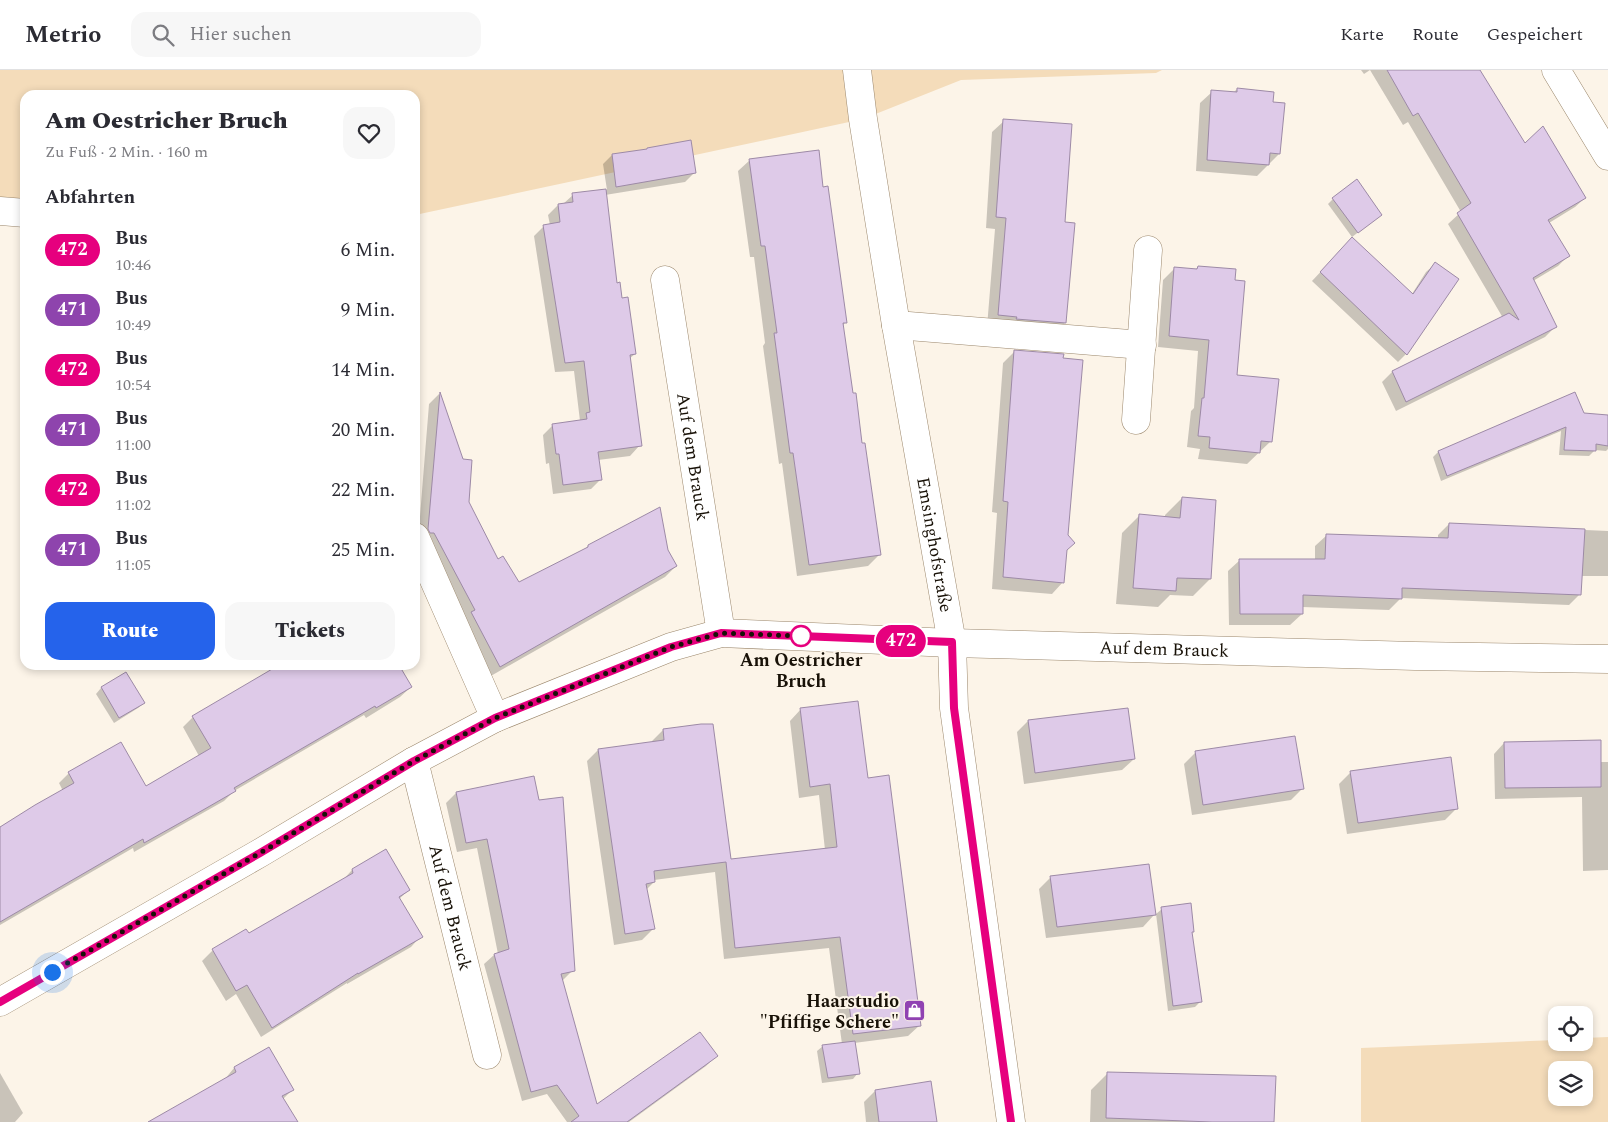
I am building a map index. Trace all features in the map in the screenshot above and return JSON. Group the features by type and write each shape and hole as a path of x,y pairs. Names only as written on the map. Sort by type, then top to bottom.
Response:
{"street":[{"name":"Emsinghofstraße","path":"857,70 896,325 952,642 954,708 1011,1122"},
{"path":"1556,70 1608,156"},
{"path":"0,211 20,213"},
{"path":"1136,420 1148,250"},
{"name":"Auf dem Brauck","path":"665,280 721,633"},
{"path":"896,325 1142,345"},
{"path":"420,548 495,718"},
{"name":"Auf dem Brauck","path":"0,1002 260,853 414,761 495,718 671,647 721,633 1415,656 1608,659"},
{"name":"Auf dem Brauck","path":"414,761 487,1055"}],"shaded area":[{"path":"0,70 1162,70 1156,73 961,80 863,119 420,214 420,90 20,90 20,216 0,214"},
{"path":"1608,1037 1608,1122 1361,1122 1361,1048 1548,1040 1548,1051 1593,1051 1593,1038"}],"building":[{"path":"1387,70 1480,70 1525,143 1543,126 1586,198 1548,220 1570,256 1533,278 1557,327 1406,402 1392,371 1509,313 1519,320 1457,213 1471,203 1418,113 1413,116"},
{"path":"1237,88 1274,92 1273,102 1285,103 1280,154 1270,153 1269,165 1207,160 1211,90 1237,92"},
{"path":"1003,119 1072,124 1065,222 1075,223 1066,323 1016,319 1017,317 998,315 1006,218 996,217"},
{"path":"691,140 696,173 616,187 612,154"},
{"path":"819,150 823,187 828,186 847,323 843,323 853,393 856,393 862,443 865,443 881,555 809,565 793,453 790,453 765,246 761,246 749,159"},
{"path":"1357,179 1382,215 1358,233 1332,198"},
{"path":"606,189 617,283 620,282 622,298 628,297 636,354 630,355 642,446 598,452 602,480 563,485 559,454 556,454 552,424 587,419 586,413 590,412 584,361 565,363 543,225 560,222 558,204 573,202 572,193"},
{"path":"1352,237 1413,294 1435,262 1459,279 1407,355 1320,272"},
{"path":"1198,266 1236,269 1235,280 1245,281 1237,375 1279,379 1272,442 1261,441 1260,453 1209,448 1210,437 1198,436 1202,398 1204,398 1209,340 1169,336 1174,267 1197,269"},
{"path":"1014,350 1064,354 1063,358 1083,360 1068,535 1075,543 1067,550 1064,583 1003,577 1008,502 1003,501"},
{"path":"440,392 463,459 472,460 469,502 498,559 503,556 519,582 588,547 588,545 660,507 668,550 677,566 500,667 471,612 475,610 434,533 430,533 428,529"},
{"path":"1575,392 1584,413 1608,415 1608,446 1596,444 1596,451 1564,450 1566,427 1447,476 1438,451"},
{"path":"1182,497 1216,500 1211,579 1177,578 1176,591 1133,588 1139,514 1180,518"},
{"path":"1449,523 1585,529 1581,595 1402,588 1402,599 1303,595 1303,614 1240,614 1239,559 1325,559 1326,534 1448,538"},
{"path":"270,670 402,670 412,687 376,708 375,706 234,788 236,791 203,810 144,843 143,839 0,922 0,827 74,783 68,772 121,742 146,786 211,748 192,716"},
{"path":"126,672 145,703 119,718 101,687"},
{"path":"858,701 868,778 889,775 921,1026 853,1034 840,937 735,948 726,862 654,871 655,882 646,884 655,929 625,934 598,749 664,740 663,729 713,724 731,859 837,847 830,784 810,787 800,708"},
{"path":"1128,708 1135,759 1035,773 1028,720"},
{"path":"1295,736 1304,789 1203,805 1195,751"},
{"path":"1601,740 1601,787 1505,788 1504,742"},
{"path":"1451,757 1458,809 1358,823 1350,771"},
{"path":"534,776 539,800 563,797 575,971 561,974 597,1104 700,1032 718,1056 627,1122 571,1122 579,1116 557,1085 531,1092 494,954 509,949 487,839 466,843 456,792"},
{"path":"386,849 410,890 399,897 423,937 358,973 272,1028 247,985 236,991 212,949 246,929 249,933 353,873 352,869"},
{"path":"1149,864 1156,915 1057,927 1050,876"},
{"path":"1191,903 1194,932 1192,932 1202,1002 1173,1006 1161,907"},
{"path":"855,1041 860,1074 828,1078 822,1045"},
{"path":"269,1047 294,1090 282,1096 298,1122 148,1122 236,1072 234,1067"},
{"path":"1107,1072 1276,1076 1274,1122 1106,1118"},
{"path":"931,1081 937,1122 879,1122 875,1090"}],"bus line":[{"name":"472","path":"0,1002 260,853 414,761 495,718 671,647 721,633 952,642 954,708 1011,1122"}],"place":[{"name":"Am Oestricher Bruch","path":"801,636"},
{"name":"Haarstudio \"Pfiffige Schere\"","path":"915,1011"}],"route":[{"path":"52,972 260,853 414,761 495,718 671,647 721,633 801,636"}]}
